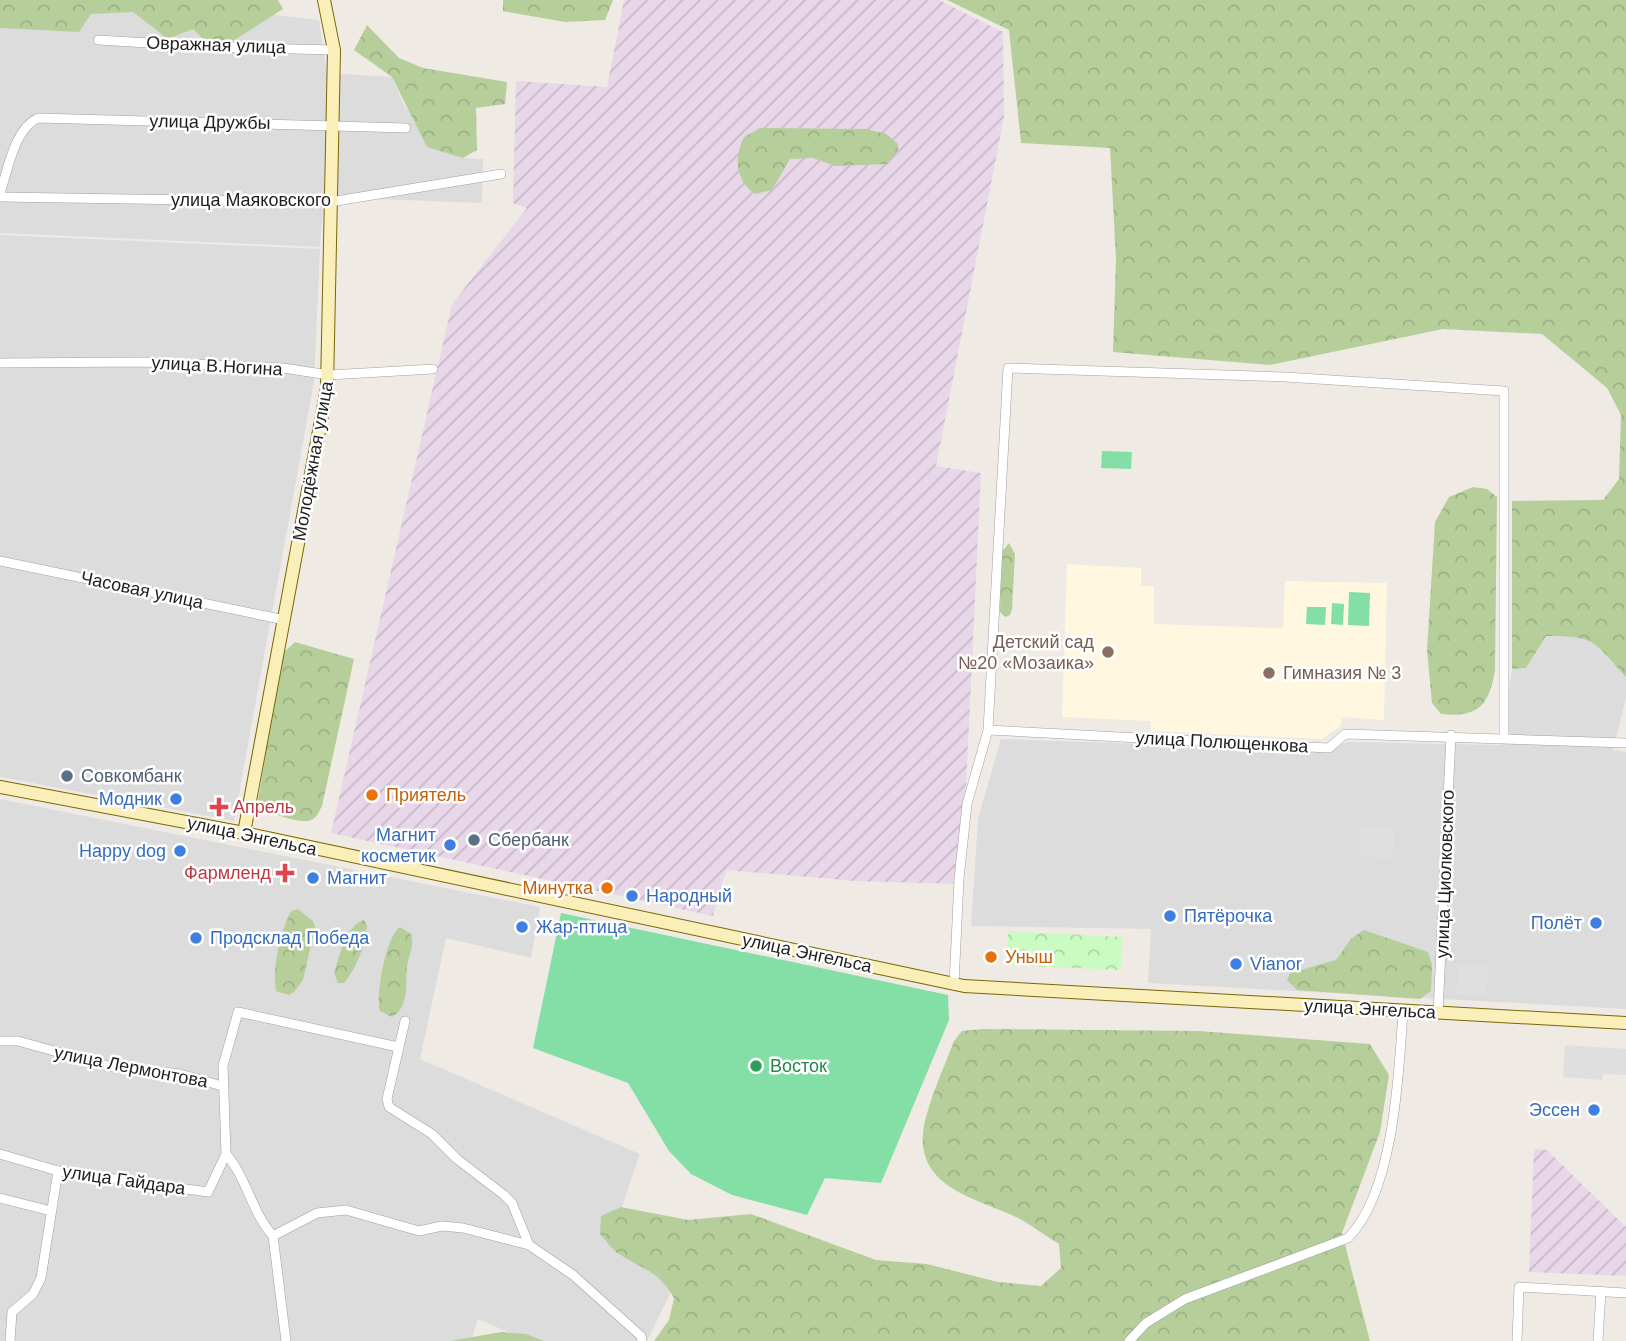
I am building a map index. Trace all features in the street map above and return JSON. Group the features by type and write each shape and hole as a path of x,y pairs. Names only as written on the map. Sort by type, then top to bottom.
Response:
{"main road":[{"name":"Молодёжная улица","path":"244,833 328,375 334,50 324,0"},
{"name":"улица Энгельса","path":"0,787 244,833 954,985 1107,996 1626,1023"}],"street":[{"name":"Овражная улица","path":"98,40 334,50"},
{"name":"улица Дружбы","path":"0,195 21,134 38,118 406,128"},
{"name":"улица Маяковского","path":"0,195 330,202 501,174"},
{"name":"улица В.Ногина","path":"0,363 162,363 283,368 328,375 433,369"},
{"path":"954,985 959,879 967,804 988,730 1008,368 1285,377 1504,391 1504,738"},
{"name":"Часовая улица","path":"0,561 285,620"},
{"name":"улица Полющенкова","path":"988,730 1329,748 1345,734 1451,735 1626,743"},
{"name":"улица Циолковского","path":"1438,1013 1451,735"},
{"path":"1129,1341 1146,1323 1185,1299 1348,1238 1353,1233 1366,1213 1381,1172 1398,1100 1403,1011"},
{"name":"улица Гайдара","path":"0,1154 58,1171 208,1192 226,1154 223,1066 238,1012 398,1047"},
{"path":"405,1021 387,1099 389,1107 432,1135 457,1159 504,1195 512,1203 529,1245"},
{"name":"улица Лермонтова","path":"0,1041 18,1041 108,1066 180,1074 222,1086"},
{"name":"улица Гайдара","path":"226,1154 236,1165 256,1214 273,1236 286,1341"},
{"path":"10,1341 12,1312 33,1294 41,1278 58,1171"},
{"path":"0,1198 51,1211"},
{"path":"273,1236 317,1213 346,1210 419,1231 442,1226 452,1227 529,1245 573,1275 641,1336 642,1341"},
{"path":"1517,1341 1520,1287 1626,1293"},
{"path":"1598,1341 1601,1291"}],"shaded area":[{"path":"624,0 939,0 1003,32 1004,117 936,466 981,473 966,786 955,884 856,881 726,870 713,916 331,833 452,304 527,208 513,203 516,81 607,87"},
{"path":"189,5 319,20 327,73 392,77 404,106 463,158 483,159 482,203 324,197 320,247 0,233 0,18"},
{"path":"0,235 320,249 314,382 234,821 0,777"},
{"name":"Гимназия № 3","path":"1067,564 1141,568 1141,586 1154,586 1154,624 1283,628 1285,581 1387,583 1384,720 1341,717 1341,726 1321,739 1151,731 1151,721 1062,717"},
{"path":"1546,636 1583,636 1594,642 1626,677 1626,698 1613,750 1626,752 1626,1009 1148,983 1151,929 971,926 978,818 1001,739 1321,750 1349,742 1501,745 1512,669 1526,668"},
{"path":"0,799 540,907 531,958 446,938 420,1059 640,1154 613,1233 676,1282 647,1341 529,1341 478,1319 471,1341 0,1341"},
{"path":"1361,827 1394,828 1393,858 1360,857"},
{"path":"1459,964 1488,966 1486,996 1456,994"},
{"path":"1565,1045 1626,1049 1626,1075 1603,1074 1602,1080 1563,1077"},
{"path":"1534,1149 1547,1150 1626,1227 1626,1276 1529,1272"}],"green space":[{"path":"0,0 278,0 283,9 216,52 193,29 168,39 133,12 91,14 79,32 0,28"},
{"path":"503,0 613,0 605,20 565,22 503,11"},
{"path":"947,0 1626,0 1626,677 1593,643 1563,636 1546,636 1526,668 1512,669 1512,501 1603,500 1619,479 1621,415 1607,388 1542,334 1443,329 1270,365 1113,352 1116,259 1110,148 1021,143 1009,30"},
{"path":"367,25 399,58 423,68 507,82 505,104 476,108 477,150 463,158 427,147 392,77 354,50"},
{"path":"760,128 867,129 886,134 898,144 898,150 887,164 835,166 813,158 790,159 772,190 755,194 743,182 738,160 744,137"},
{"path":"1102,451 1132,452 1131,469 1101,468"},
{"path":"1473,487 1487,489 1497,497 1495,670 1489,692 1480,707 1465,714 1441,714 1432,703 1427,650 1435,522 1449,497"},
{"path":"1009,543 1015,554 1012,609 1010,615 1005,617 1000,612 1001,553"},
{"path":"1349,592 1370,593 1369,626 1348,625"},
{"path":"1332,603 1344,604 1343,625 1331,624"},
{"path":"1307,607 1326,607 1325,625 1306,624"},
{"path":"295,642 354,659 322,806 315,818 306,821 274,813 258,801 282,654"},
{"path":"298,909 313,921 315,927 303,980 289,995 276,991 276,961 287,920 291,911"},
{"name":"Восток","path":"561,913 948,995 949,1020 881,1183 825,1178 807,1215 732,1195 691,1174 669,1151 628,1083 533,1048"},
{"path":"364,920 367,925 360,956 344,983 338,983 334,973 344,942 352,928"},
{"path":"400,927 411,934 412,946 404,1001 398,1013 392,1017 380,1011 379,993 386,954"},
{"path":"1364,930 1428,952 1432,965 1431,991 1420,999 1297,990 1287,980 1290,973 1336,960 1351,939"},
{"path":"1008,931 1123,937 1121,970 1007,965"},
{"path":"962,1031 1199,1031 1370,1044 1389,1075 1380,1132 1342,1233 1370,1341 654,1341 669,1320 674,1298 656,1276 616,1252 600,1234 601,1216 621,1207 688,1220 751,1214 876,1260 927,1264 998,1282 1041,1286 1061,1268 1059,1244 1018,1218 954,1189 930,1167 924,1152 923,1133 927,1112 954,1041"},
{"path":"501,1332 526,1334 544,1341 450,1341"}],"place":[{"name":"Детский сад №20 «Мозаика»","path":"1108,652"},
{"name":"Гимназия № 3","path":"1269,673"},
{"name":"Совкомбанк","path":"67,776"},
{"name":"Приятель","path":"372,795"},
{"name":"Модник","path":"176,799"},
{"name":"Апрель","path":"219,807"},
{"name":"Сбербанк","path":"474,840"},
{"name":"Магнит косметик","path":"450,845"},
{"name":"Happy dog","path":"180,851"},
{"name":"Фармленд","path":"285,873"},
{"name":"Магнит","path":"313,878"},
{"name":"Минутка","path":"607,888"},
{"name":"Народный","path":"632,896"},
{"name":"Пятёрочка","path":"1170,916"},
{"name":"Полёт","path":"1596,923"},
{"name":"Жар-птица","path":"522,927"},
{"name":"Продсклад Победа","path":"196,938"},
{"name":"Уныш","path":"991,957"},
{"name":"Vianor","path":"1236,964"},
{"name":"Восток","path":"756,1066"},
{"name":"Эссен","path":"1594,1110"}]}
